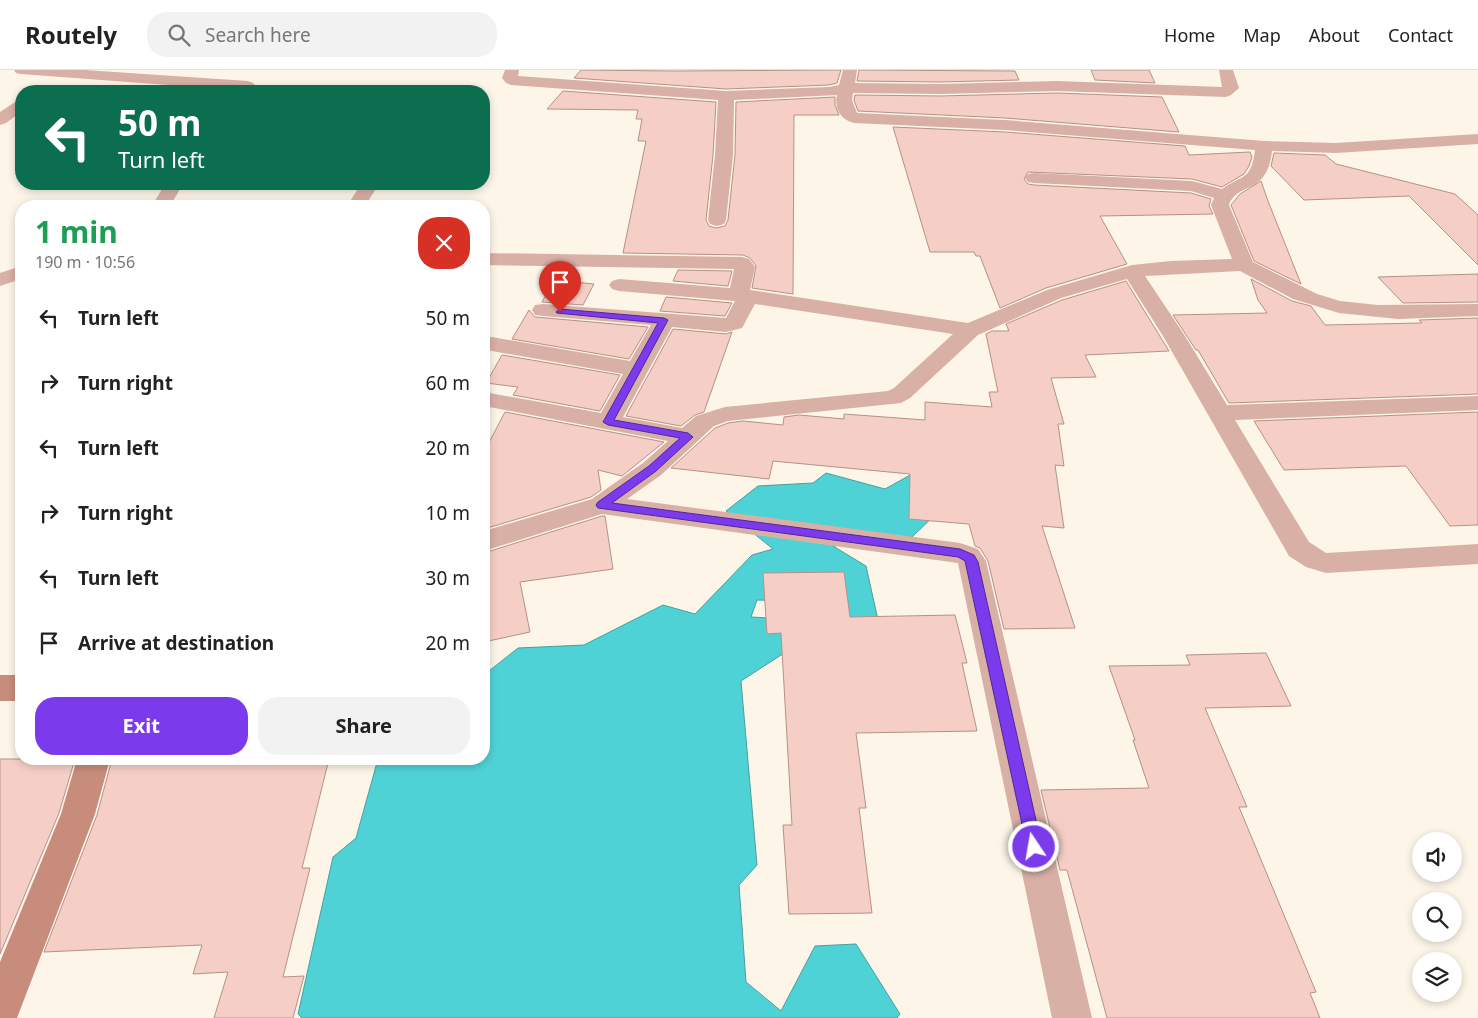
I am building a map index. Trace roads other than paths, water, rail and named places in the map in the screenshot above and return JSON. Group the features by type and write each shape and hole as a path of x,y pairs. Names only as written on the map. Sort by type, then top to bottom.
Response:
{"street":[{"path":"21,70 250,84"},
{"path":"512,70 510,78 513,81 726,96 829,92 847,88 940,89 1073,86 1226,92 1231,88 1226,70"},
{"path":"850,70 844,100 847,113 854,118 1015,126 1264,146 1336,148 1478,139"},
{"path":"51,85 73,72"},
{"path":"717,220 724,155 726,96"},
{"path":"0,120 15,109"},
{"path":"1244,265 1220,205 1224,195 1252,179 1258,172 1264,146"},
{"path":"1034,178 1178,184 1200,187 1224,195"},
{"path":"490,259 742,263 746,267 743,296 734,323 731,324 718,325 543,310"},
{"path":"490,539 601,505 652,469 704,421 725,414 893,398 902,393 970,330 1054,294 1132,271 1171,267 1244,265 1295,292 1320,302 1346,309 1385,312 1478,310"},
{"path":"1132,271 1174,336 1299,549 1308,556 1326,563 1478,554"},
{"path":"0,280 15,274"},
{"path":"619,285 743,296 970,330"},
{"path":"608,422 664,320"},
{"path":"492,344 636,369"},
{"path":"490,400 688,437"},
{"path":"1220,414 1478,403"},
{"path":"601,505 960,553 970,558 1072,1018"},
{"path":"0,688 15,688"},
{"path":"0,1010 78,814 91,765"}],"water":[{"path":"921,469 940,510 912,537 833,546 866,566 884,647 795,646 741,681 757,865 739,885 746,982 781,1011 815,946 856,944 900,1014 897,1018 302,1018 298,1014 333,857 356,838 376,765 490,765 490,670 518,648 584,645 663,605 695,614 752,555 773,549 726,511 758,486 813,483 826,473 885,489","holes":["757,600 828,602 807,620 751,617"]}]}
